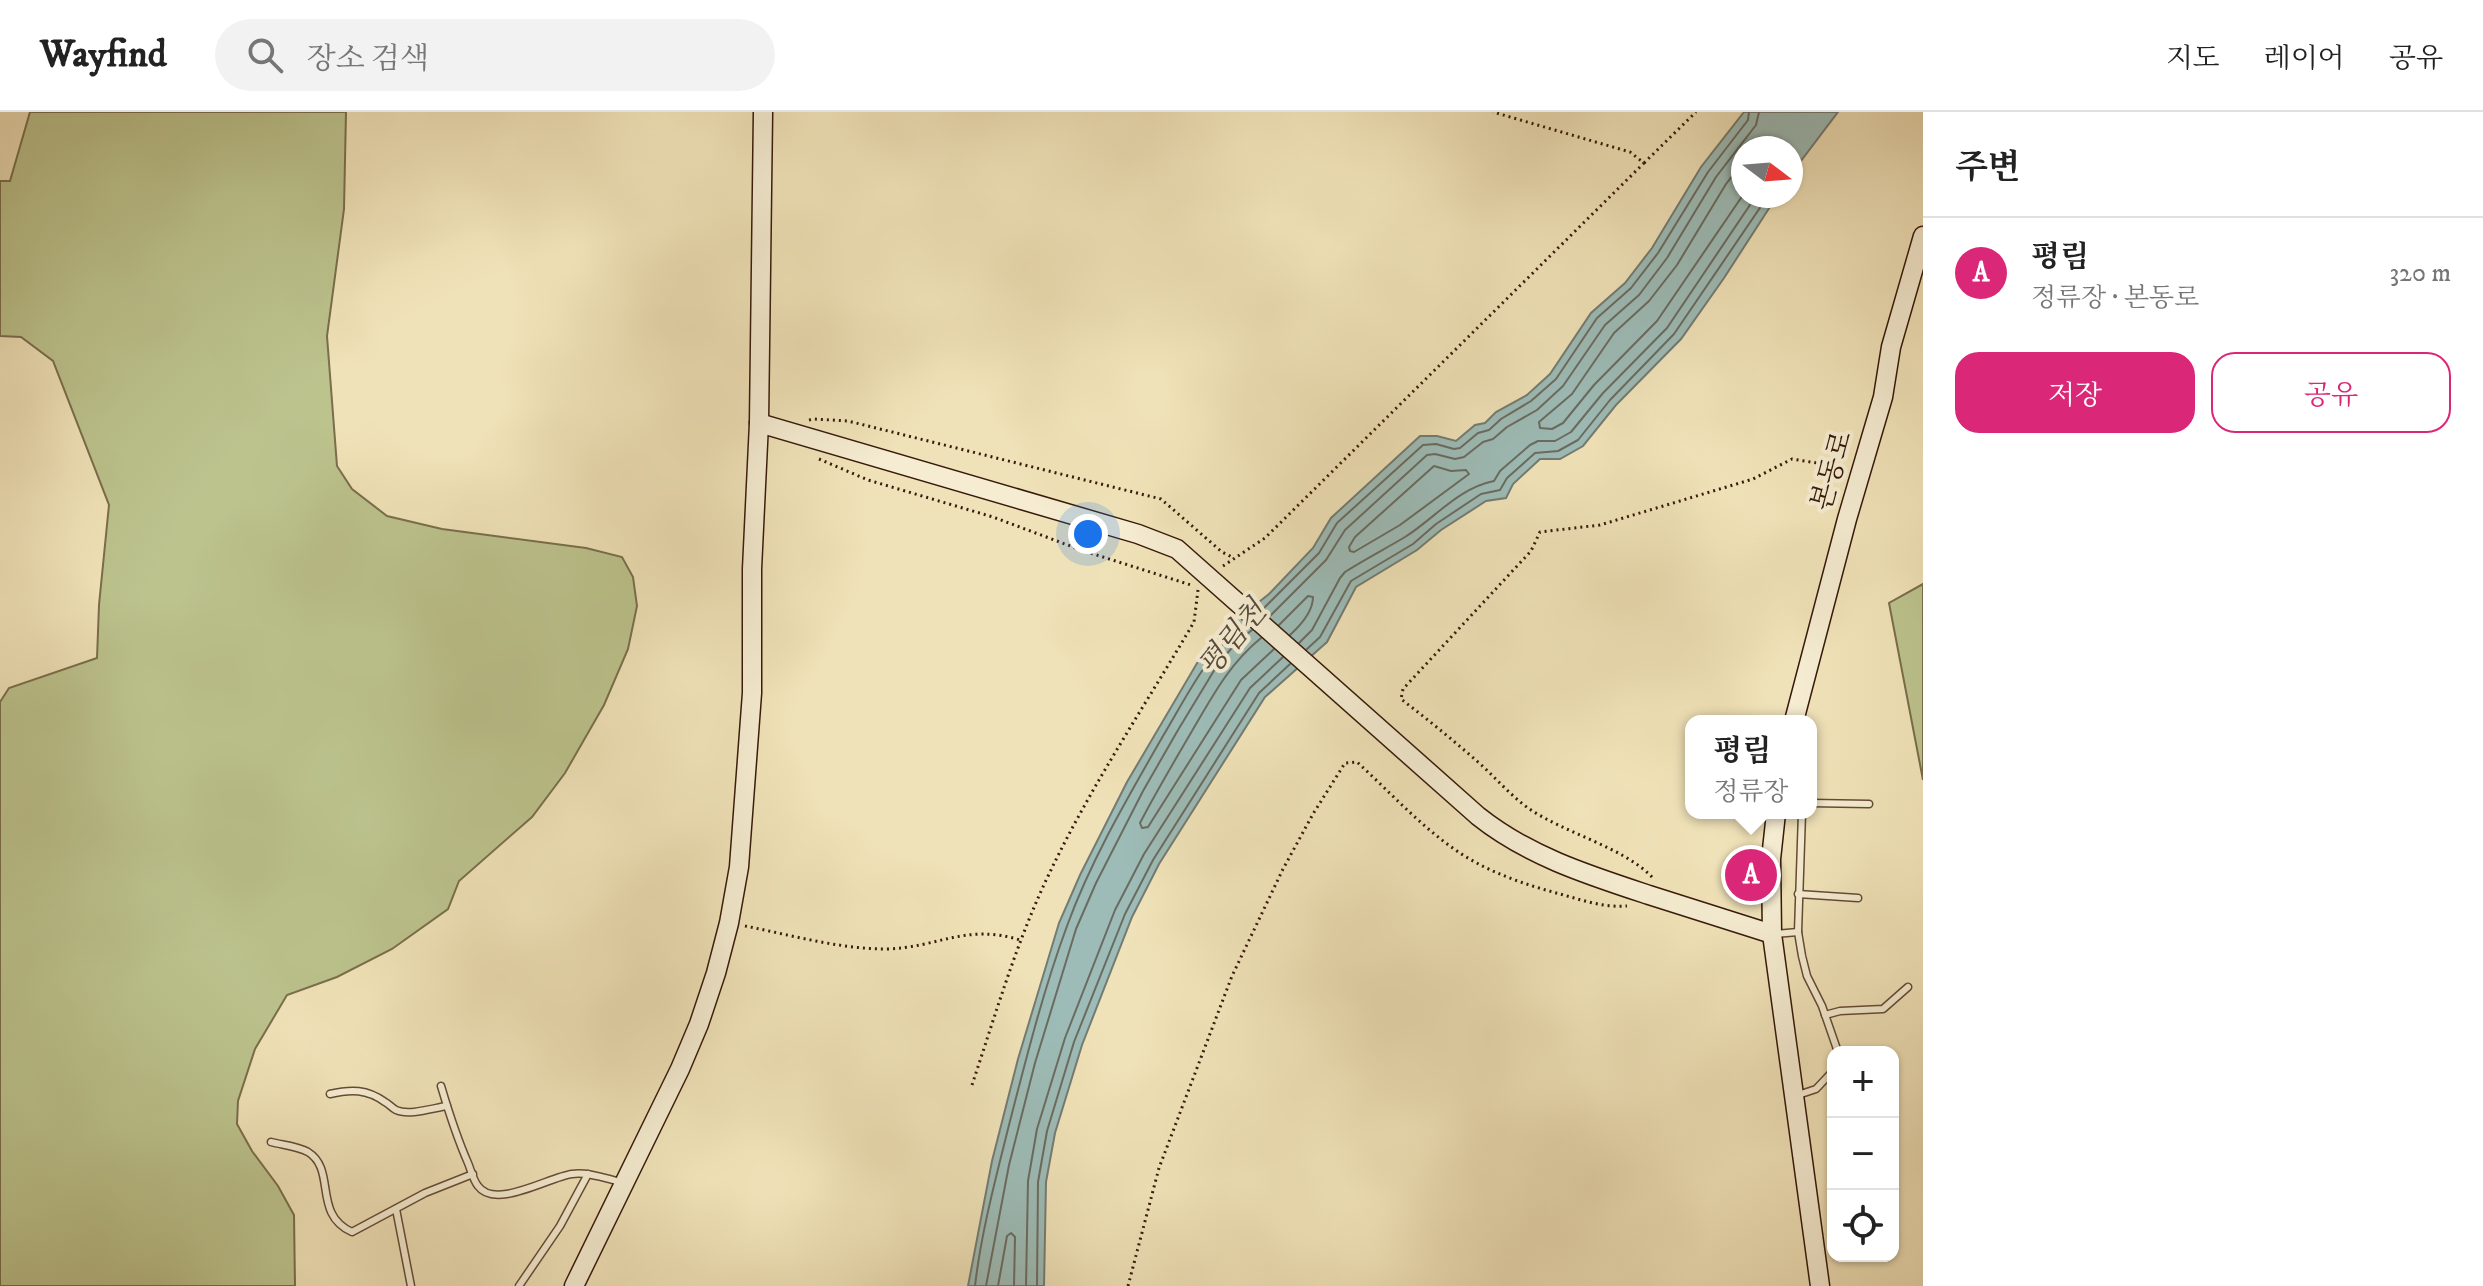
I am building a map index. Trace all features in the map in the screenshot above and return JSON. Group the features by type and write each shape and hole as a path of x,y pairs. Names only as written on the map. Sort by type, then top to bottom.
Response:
{"street":[{"path":"574,1286 690,1047 716,973 739,867 752,693 763,112"},
{"name":"본동로","path":"1796,715 1883,397 1891,347 1923,236"},
{"path":"759,423 1138,534 1177,549 1478,816 1510,840 1620,886 1772,934"},
{"path":"1775,819 1771,870 1772,934 1820,1286"}],"lane":[{"path":"1817,803 1869,804"},
{"path":"1802,819 1798,932 1807,976 1836,1046"},
{"path":"1798,894 1858,898"},
{"path":"1772,934 1798,932"},
{"path":"1825,1015 1840,1011 1883,1009 1908,987"},
{"path":"1792,1096 1816,1089 1827,1077"},
{"path":"441,1086 478,1186 486,1193 495,1196 507,1194 563,1176 588,1174 624,1183"},
{"path":"330,1094 362,1091 396,1111 447,1106"},
{"path":"271,1142 302,1150 314,1158 324,1182 330,1213 342,1228 352,1232 442,1185 473,1174"},
{"path":"519,1286 560,1226 588,1174"},
{"path":"396,1209 411,1286"}],"path":[{"path":"1493,112 1630,152 1644,163"},
{"path":"972,1085 1020,940 1069,833 1194,622 1198,587 1265,538 1696,112"},
{"path":"729,923 867,948 900,948 976,933 1001,934 1020,940"}],"green space":[{"path":"30,112 346,112 344,209 327,336 337,466 352,489 387,516 442,529 586,548 622,557 633,577 637,606 628,649 604,705 565,773 532,817 459,881 448,909 392,949 337,977 287,995 255,1049 238,1101 237,1124 294,1215 295,1286 0,1286 0,702 9,688 97,658 109,505 53,361 21,337 0,336 0,181 10,181"},
{"path":"1923,584 1923,780 1889,603"}],"water":[{"name":"평림천","path":"1744,112 1838,112 1803,158 1803,136 1731,136 1731,208 1769,208 1681,339 1616,405 1583,446 1560,459 1540,459 1513,484 1506,498 1486,501 1441,530 1417,550 1356,587 1327,642 1265,697 1159,864 1132,917 1082,1045 1055,1133 1046,1182 1044,1286 968,1286 992,1161 1018,1059 1059,923 1127,782 1203,653 1225,629 1269,594 1313,548 1331,518 1420,436 1456,441 1475,425 1485,423 1496,412 1527,395 1550,374 1591,313 1625,283 1652,248 1701,167"}],"place":[{"name":"평림","path":"1751,875"}]}
